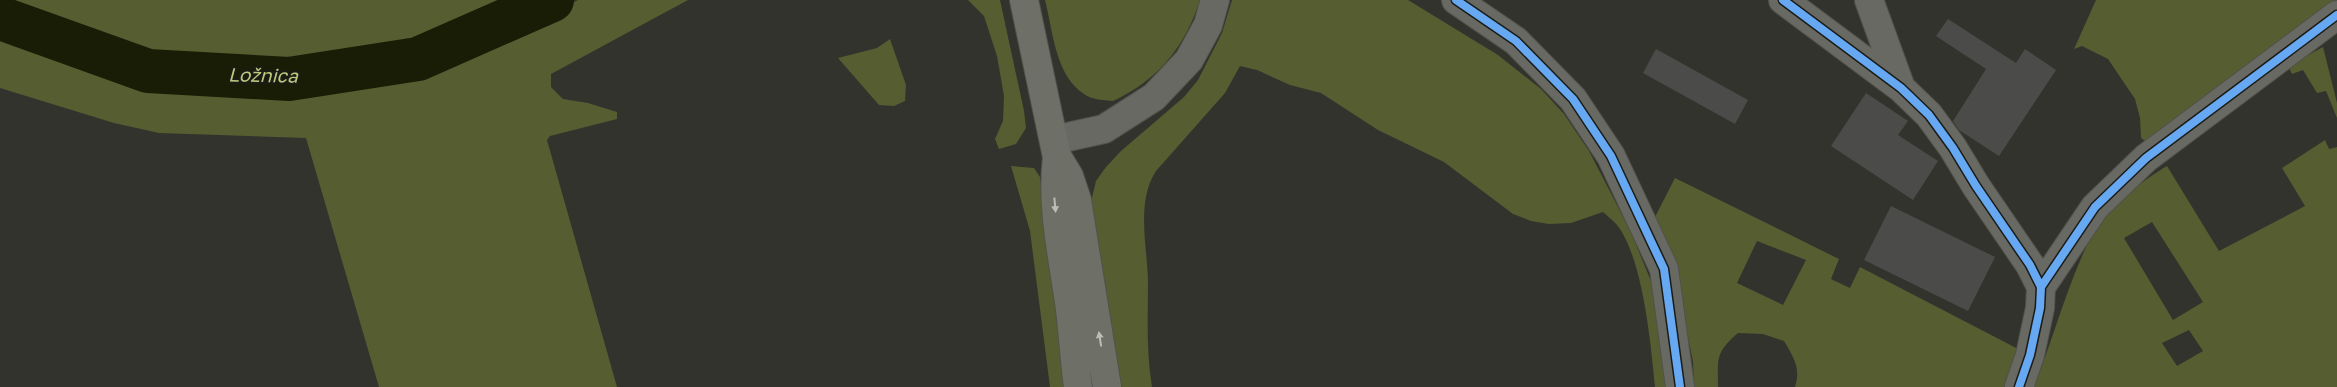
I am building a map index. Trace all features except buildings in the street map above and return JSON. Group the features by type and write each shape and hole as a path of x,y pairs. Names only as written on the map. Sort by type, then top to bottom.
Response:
{"main road":[{"path":"1024,0 1056,148 1069,176 1077,200 1107,387"},
{"path":"1056,148 1055,206 1070,305 1078,387"}],"street":[{"path":"1056,148 1104,129 1154,97 1189,60 1208,25 1215,0"},
{"path":"1456,0 1516,41 1572,98 1611,156 1664,269 1680,387"},
{"path":"1783,0 1901,88 1929,115 2030,265 2041,287 2040,308 2030,354 2019,387"},
{"path":"1869,0 1901,88"},
{"path":"2041,287 2095,207 2146,158 2337,15"}],"green space":[{"path":"0,0 533,0 499,17 418,42 350,54 276,60 159,54 0,5"},
{"path":"578,0 688,0 551,74 551,87 563,99 588,103 617,112 617,119 550,136 547,140 617,387 379,387 306,138 159,133 114,123 0,88 0,31 89,63 144,77 188,83 281,85 329,81 421,65 508,37"},
{"path":"968,0 1000,0 1024,111 1026,128 1016,144 999,149 995,139 1003,121 1004,96 997,56 984,16"},
{"path":"1045,0 1200,0 1186,33 1168,60 1143,83 1113,101 1087,96 1074,86 1067,76 1057,52"},
{"path":"1232,0 1408,0 1498,55 1541,89 1564,114 1589,151 1630,230 1653,286 1669,387 1655,387 1648,326 1633,258 1626,240 1617,225 1603,212 1571,223 1549,224 1531,221 1513,214 1444,162 1378,130 1321,93 1290,85 1257,70 1240,66 1225,93 1156,171 1150,183 1146,196 1144,224 1148,280 1148,347 1152,387 1117,387 1089,210 1096,181 1121,151 1184,97 1198,80 1222,33"},
{"path":"2096,0 2337,0 2337,8 2150,145 2141,138 2140,118 2135,99 2108,59 2082,46 2074,49"},
{"path":"890,39 906,85 905,101 894,106 879,105 838,58 877,48"},
{"path":"2323,47 2337,103 2337,118 2326,91 2317,93 2303,70 2292,74 2288,66"},
{"path":"2325,140 2329,149 2337,147 2337,387 2034,387 2073,278 2093,230 2102,217 2118,201 2167,166 2219,251 2305,206 2282,168","holes":["2152,222 2203,302 2173,320 2124,238","2189,330 2203,351 2177,366 2162,343"]},
{"path":"1011,166 1034,168 1040,177 1070,387 1050,387 1030,231"},
{"path":"1675,178 1839,259 1831,279 1850,288 1860,267 2022,351 2007,387 1795,387 1797,369 1784,341 1763,334 1738,333 1725,346 1719,357 1718,387 1694,387 1693,362 1676,276 1654,219","holes":["1757,241 1806,260 1783,305 1737,283"]}],"waterway":[{"name":"Ložnica","path":"0,18 148,71 289,79 418,59 552,0"}],"cycle path":[{"path":"1456,0 1516,41 1573,99 1611,156 1664,269 1680,387"},
{"path":"1783,0 1901,88 1929,115 2030,265 2041,287 2040,308 2030,355 2019,387"},
{"path":"2041,287 2095,207 2146,158 2337,15"}]}
